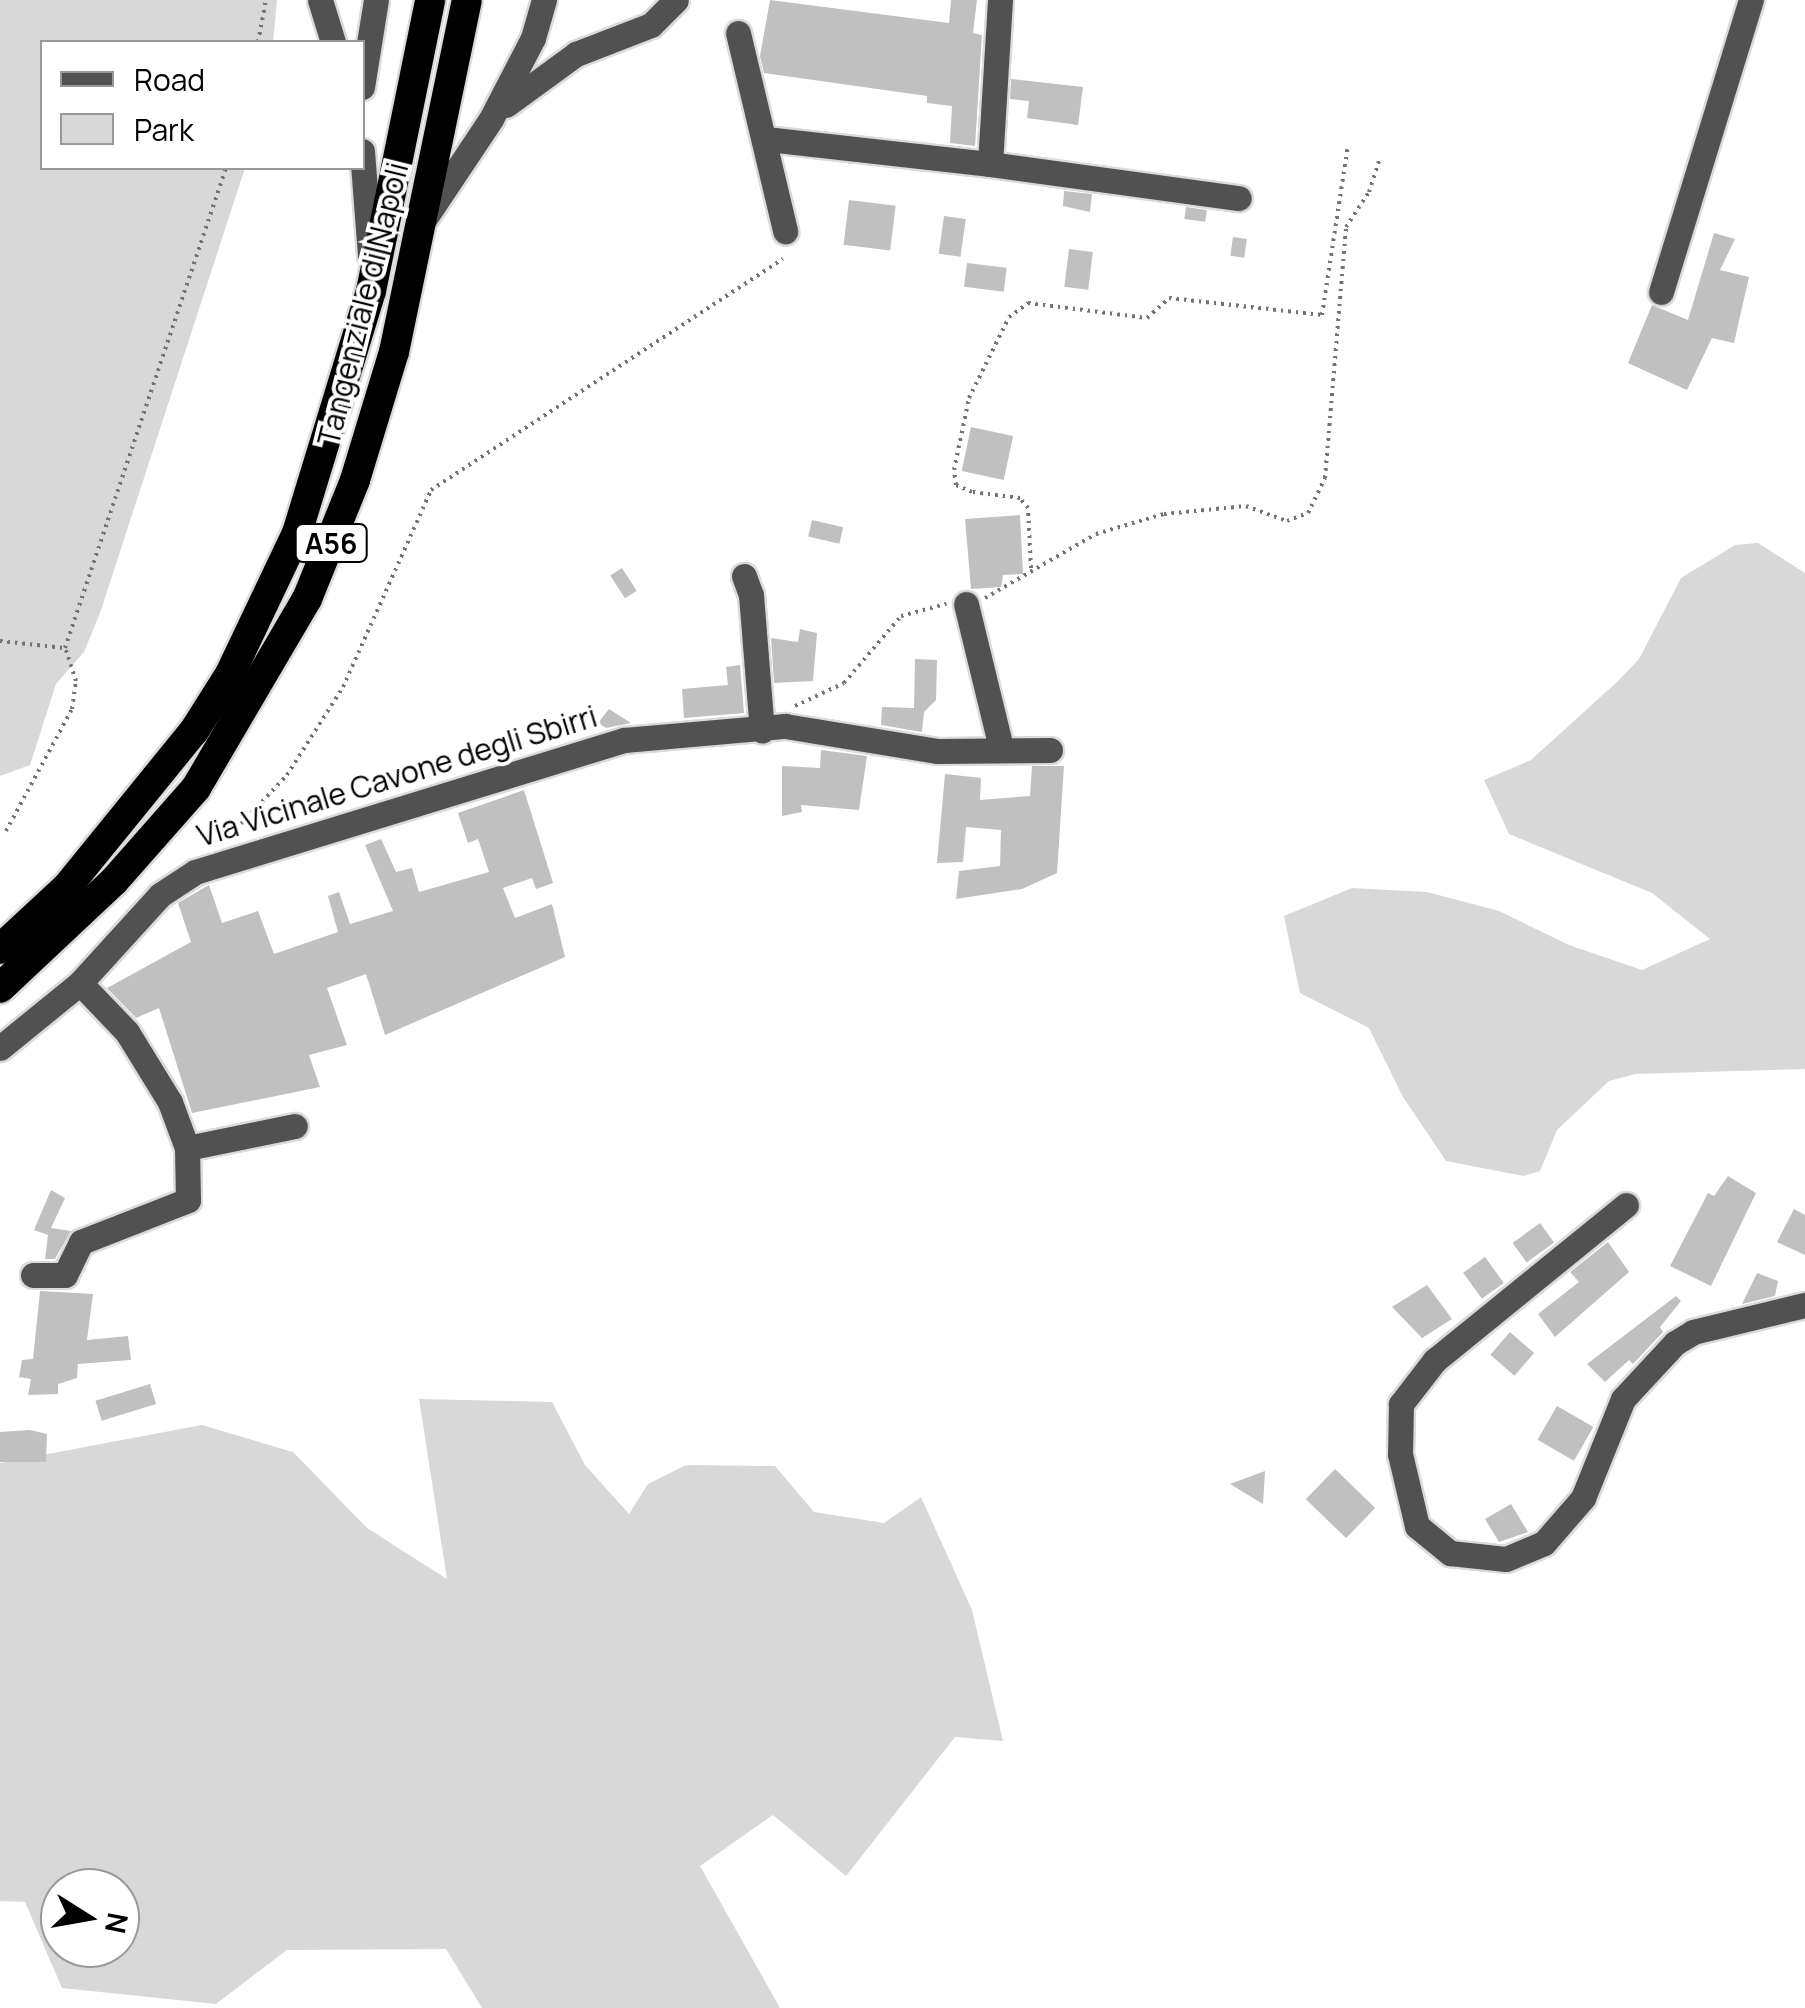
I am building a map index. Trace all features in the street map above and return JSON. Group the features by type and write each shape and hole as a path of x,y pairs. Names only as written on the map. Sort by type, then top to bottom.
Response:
{"highway":[{"name":"Tangenziale di Napoli","path":"0,949 67,887 148,794 230,674 322,468 371,292 430,0"},
{"name":"Tangenziale di Napoli","path":"0,988 114,880 196,788 307,599 354,480 394,352 467,0"}],"street":[{"path":"320,0 332,40"},
{"path":"365,68 376,0"},
{"path":"422,222 491,118 533,38 544,0"},
{"path":"491,118 576,54 652,25 676,0"},
{"path":"990,164 1000,0"},
{"path":"1661,292 1751,0"},
{"path":"738,33 767,140 785,231"},
{"path":"767,140 990,164 1239,198"},
{"path":"363,170 371,292"},
{"path":"744,576 751,594 762,731"},
{"path":"966,604 1001,748"},
{"name":"Via Vicinale Cavone degli Sbirri","path":"0,1048 80,984 160,895 194,872 290,848 624,740 762,731 784,726 938,752 1050,750"},
{"path":"33,1275 65,1274 81,1242 188,1200 187,1148 142,1055 80,984"},
{"path":"187,1148 295,1126"},
{"path":"1626,1206 1434,1360 1409,1390 1397,1421 1417,1526 1450,1553 1506,1559 1544,1544 1578,1508 1629,1389 1675,1342 1693,1332 1805,1305"}],"path":[{"path":"258,40 266,0"},
{"path":"1032,575 1028,508 1020,498 956,485 954,470 969,398 1009,318 1028,303 1148,318 1169,298 1322,315 1348,145"},
{"path":"1032,575 1034,565 1096,534 1164,514 1246,506 1287,521 1308,514 1325,478 1346,227 1369,192 1380,160"},
{"path":"6,832 72,709 76,681 64,648 225,170"},
{"path":"222,844 287,775 342,687 431,490 782,259"},
{"path":"762,731 784,710 844,683 901,616 936,604 966,604 1032,575"},
{"path":"0,641 64,648"}],"green space":[{"path":"0,0 277,0 273,40 40,40 40,170 244,170 100,613 84,652 56,684 30,765 0,776"},
{"path":"1758,543 1805,573 1805,1069 1635,1074 1609,1081 1557,1130 1540,1171 1524,1176 1446,1161 1403,1097 1369,1028 1300,993 1284,916 1352,888 1427,892 1499,911 1569,945 1642,970 1710,939 1652,893 1509,834 1484,780 1531,760 1618,681 1639,659 1681,578 1735,545"},
{"path":"419,1399 552,1402 585,1465 629,1514 648,1484 686,1465 775,1466 814,1512 884,1523 921,1497 972,1610 1003,1741 955,1737 846,1876 773,1815 700,1866 780,2008 482,2008 446,1949 287,1950 216,2004 62,1988 53,1968 140,1968 140,1868 40,1868 40,1937 25,1902 0,1901 0,1463 202,1425 293,1452 367,1528 447,1579"}],"building":[{"path":"770,0 949,23 951,0 977,0 973,33 982,35 975,146 950,143 952,106 927,103 927,96 764,73 760,56"},
{"path":"1011,79 1083,87 1078,125 1027,118 1029,101 1010,99"},
{"path":"1064,191 1092,194 1090,212 1063,206"},
{"path":"849,200 896,206 890,250 844,245"},
{"path":"1186,207 1207,210 1205,222 1184,219"},
{"path":"944,216 966,219 960,257 939,254"},
{"path":"1714,233 1735,239 1720,270 1749,277 1734,343 1712,338 1687,390 1628,363 1652,305 1688,320"},
{"path":"1233,237 1247,239 1244,258 1230,256"},
{"path":"1069,249 1093,252 1088,290 1064,287"},
{"path":"967,263 1007,268 1004,292 964,287"},
{"path":"971,427 1013,436 1004,480 962,471"},
{"path":"1020,515 1023,574 1003,575 1001,587 971,589 965,519"},
{"path":"812,520 843,527 839,544 808,537"},
{"path":"622,568 637,591 625,598 610,576"},
{"path":"800,629 817,633 813,681 774,683 771,638 798,642"},
{"path":"915,659 937,660 936,700 924,712 922,732 881,725 882,707 914,708"},
{"path":"740,665 744,713 684,718 682,689 728,685 726,667"},
{"path":"609,709 631,723 606,728 598,723"},
{"path":"821,750 867,756 859,810 801,805 802,812 782,816 782,766 820,768"},
{"path":"1032,766 1064,766 1057,873 1022,889 956,899 959,871 1000,866 1001,830 966,827 963,862 937,863 945,774 981,778 980,800 1030,796"},
{"path":"524,790 553,883 536,889 532,878 503,888 515,918 552,904 565,957 385,1035 366,974 327,988 347,1045 309,1055 320,1087 192,1113 159,1008 136,1018 107,988 191,942 178,903 209,885 222,923 258,911 274,954 338,932 328,896 339,892 350,924 393,911 365,845 381,839 396,872 412,868 419,892 489,872 478,839 468,843 458,813"},
{"path":"1728,1176 1756,1193 1711,1286 1670,1266 1708,1193 1714,1196"},
{"path":"51,1190 65,1198 51,1228 71,1231 55,1259 45,1259 48,1235 34,1230"},
{"path":"1794,1209 1805,1215 1805,1255 1777,1242"},
{"path":"1540,1223 1554,1242 1527,1262 1512,1243"},
{"path":"1608,1242 1629,1272 1555,1337 1538,1314 1579,1282 1570,1272"},
{"path":"1485,1257 1504,1283 1482,1299 1463,1273"},
{"path":"1757,1273 1778,1281 1775,1296 1742,1304"},
{"path":"1427,1285 1452,1319 1422,1338 1392,1307"},
{"path":"40,1291 93,1294 87,1340 128,1336 131,1360 78,1364 77,1378 58,1384 58,1394 28,1395 31,1379 19,1377 22,1360 33,1359"},
{"path":"1676,1296 1681,1301 1660,1327 1663,1332 1633,1364 1629,1360 1605,1382 1587,1364"},
{"path":"1510,1332 1534,1353 1514,1376 1490,1355"},
{"path":"150,1384 156,1404 102,1421 95,1401"},
{"path":"1557,1406 1593,1427 1574,1461 1538,1440"},
{"path":"30,1430 47,1434 46,1462 0,1462 0,1432"},
{"path":"1335,1469 1375,1508 1346,1538 1306,1499"},
{"path":"1265,1471 1263,1504 1230,1484"},
{"path":"1511,1504 1528,1532 1499,1542 1485,1519"}]}
